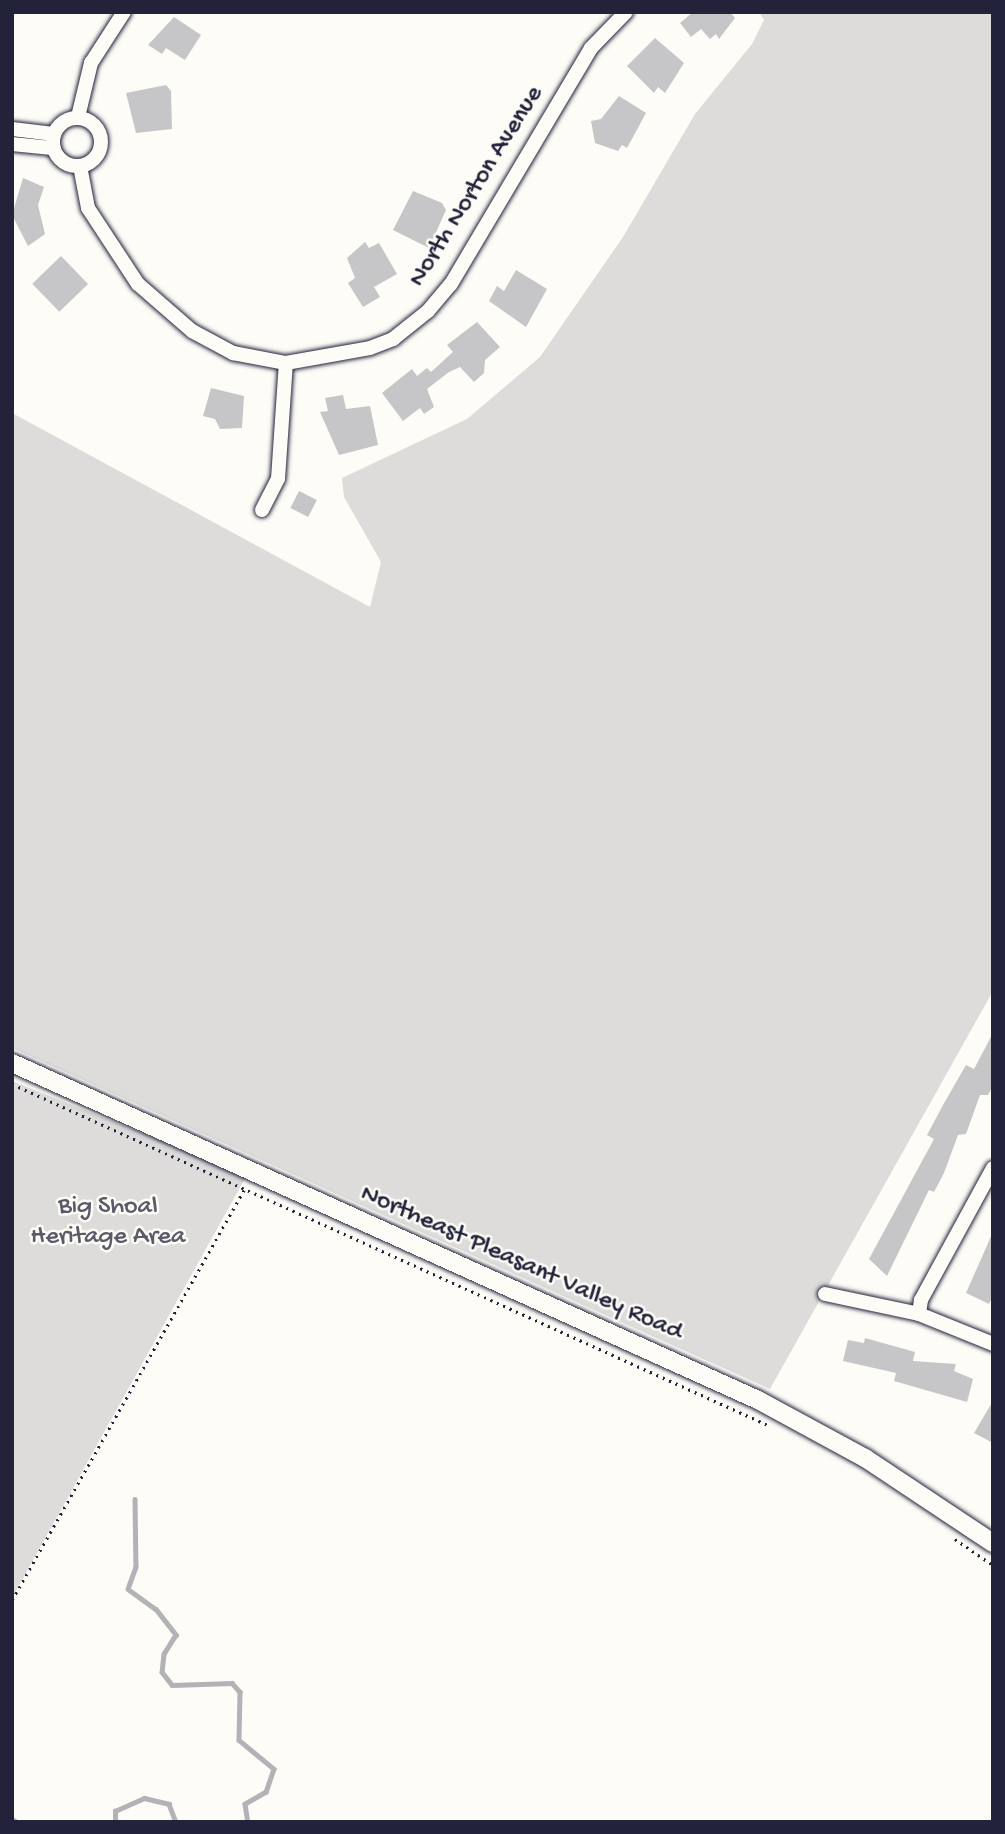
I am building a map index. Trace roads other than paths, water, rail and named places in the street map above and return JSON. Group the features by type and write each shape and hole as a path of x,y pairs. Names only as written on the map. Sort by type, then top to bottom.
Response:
{"street":[{"path":"78,117 91,62 124,12"},
{"name":"North Norton Avenue","path":"286,363 370,348 393,339 428,311 451,284 592,48 626,12"},
{"path":"12,129 53,141 63,162 80,166 98,154 101,138 93,123 78,117 63,122 53,141"},
{"path":"12,145 53,141"},
{"path":"80,166 88,208 138,284 192,331 233,353 286,363 278,479 262,510"},
{"name":"Northeast Pleasant Valley Road","path":"12,1063 779,1410 865,1458 993,1543"},
{"path":"919,1314 921,1300 993,1168"},
{"path":"825,1294 919,1314 993,1344"}],"waterway":[{"path":"135,1499 136,1567 128,1589 156,1609 176,1635 164,1654 162,1672 172,1685 232,1683 240,1692 239,1740 274,1769 266,1792 245,1804 248,1822"},
{"path":"115,1822 115,1811 144,1798 169,1804 176,1822"},
{"path":"12,1819 17,1822"}],"park label":[{"name":"Big Shoal Heritage Area","path":"108,1223"}]}
